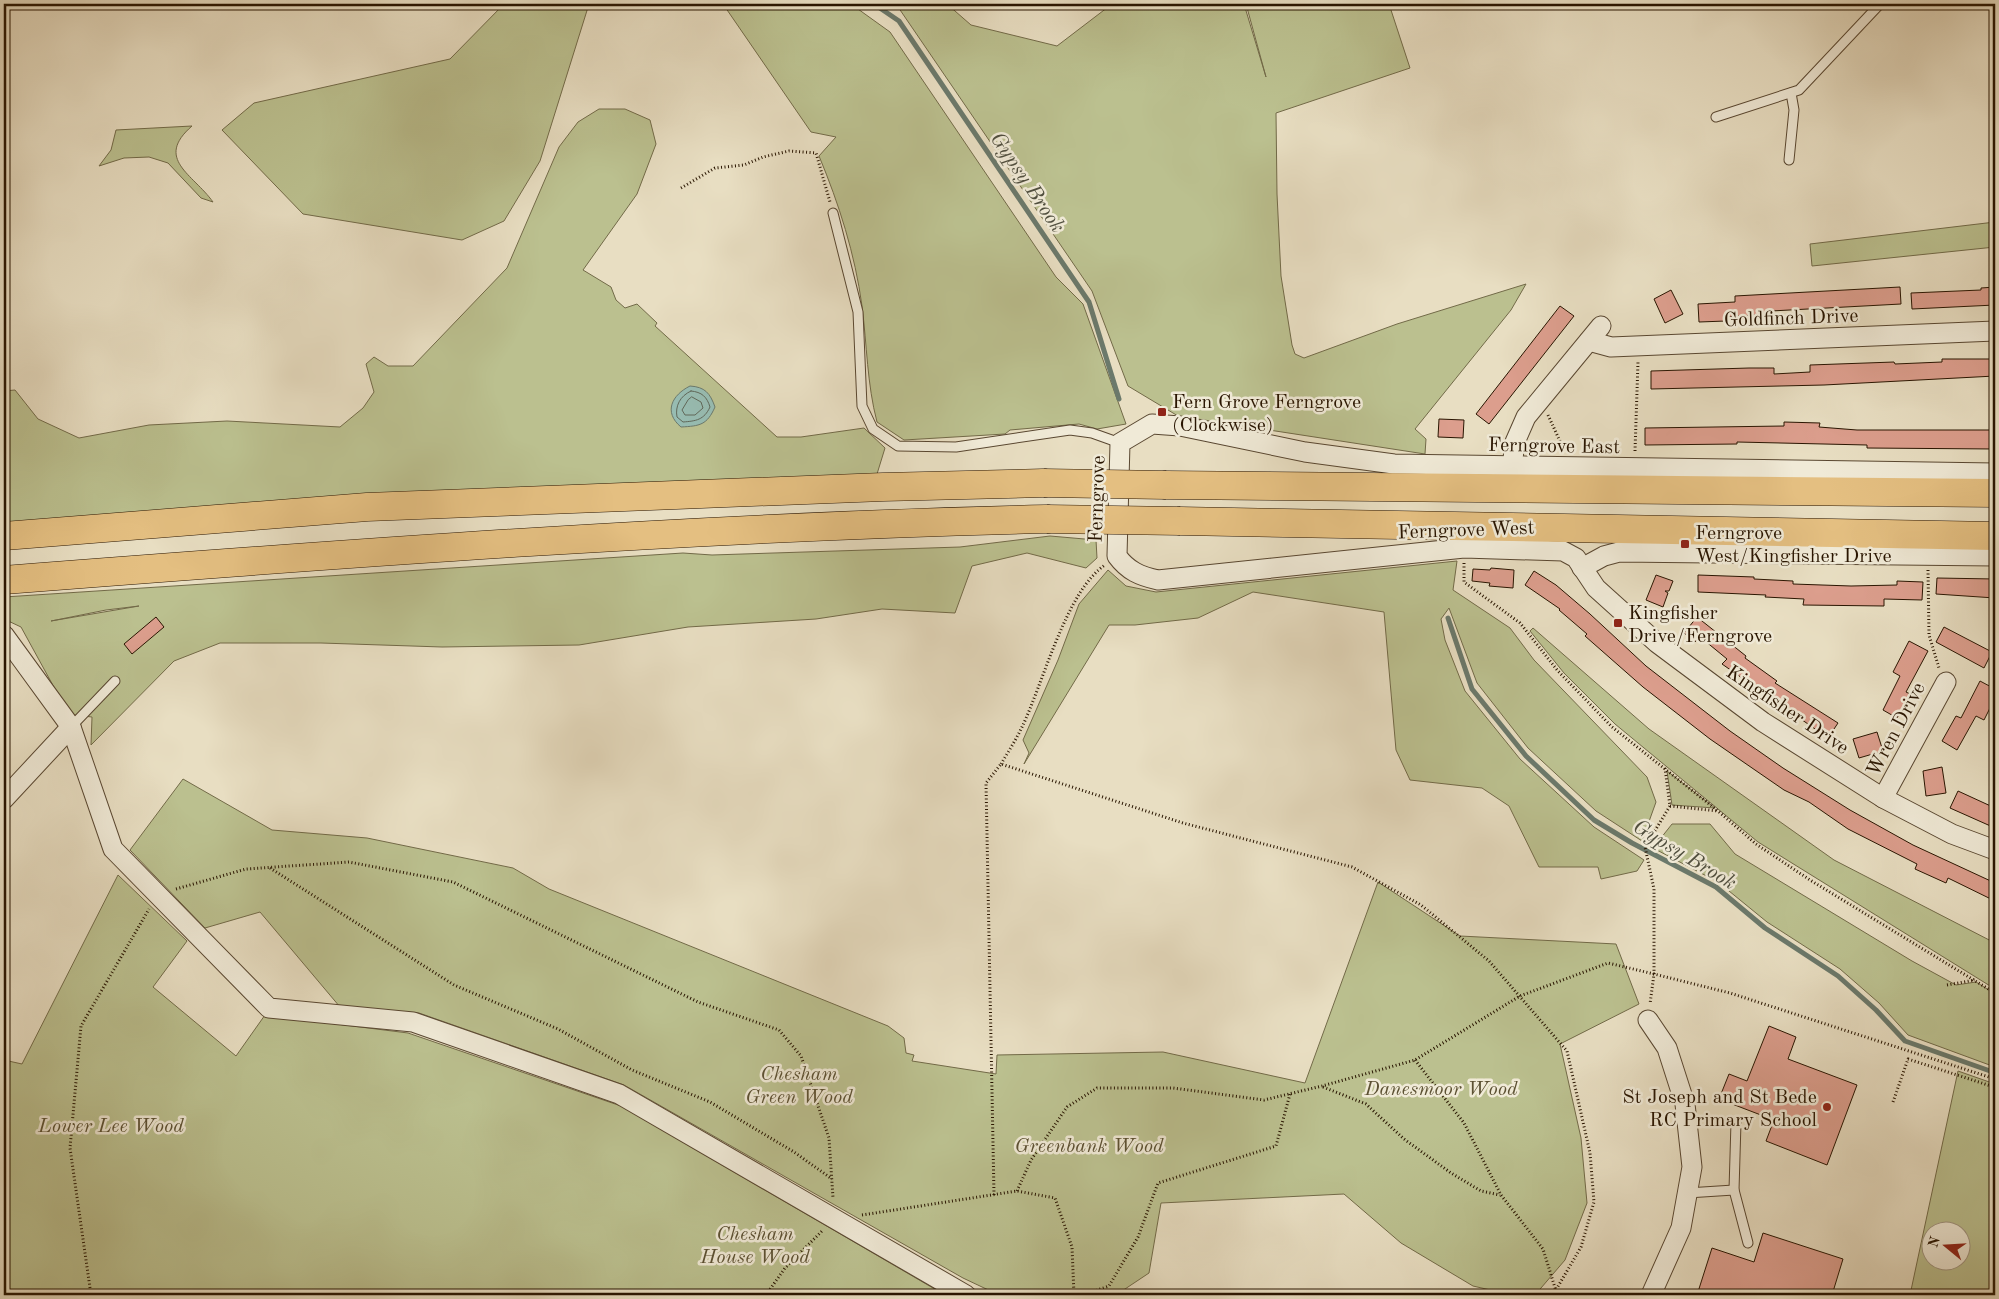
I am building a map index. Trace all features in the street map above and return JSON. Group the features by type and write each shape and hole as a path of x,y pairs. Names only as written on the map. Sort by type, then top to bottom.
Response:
{"highway":[{"path":"4,536 367,507 883,487 1044,483 1995,493"},
{"path":"4,580 377,551 866,523 1047,519 1995,536"}],"street":[{"path":"1512,467 1514,442 1518,431 1537,404 1602,326"},
{"name":"Goldfinch Drive","path":"1589,341 1611,347 1995,331"},
{"name":"Ferngrove East","path":"1120,443 1152,424 1180,426 1306,452 1394,464 1995,473"},
{"name":"Ferngrove","path":"1117,556 1120,443"},
{"name":"Ferngrove West","path":"1117,556 1126,568 1145,577 1158,580 1464,548 1563,551 1576,558 1582,568"},
{"path":"1582,568 1604,556 1619,552 1995,556"},
{"name":"Kingfisher Drive","path":"1582,568 1596,588 1616,606 1706,681 1763,722 1883,798 1952,834 1995,850"},
{"path":"4,635 71,727 113,849 269,1008 413,1022 620,1094 966,1295"},
{"name":"Wren Drive","path":"1883,798 1946,682"},
{"path":"4,799 71,727"},
{"path":"1648,1020 1667,1048 1685,1104 1692,1167 1681,1228 1651,1295"}],"lane":[{"path":"1716,117 1791,93 1803,86 1880,4"},
{"path":"1789,160 1794,110 1791,93"},
{"path":"833,213 858,312 862,406 874,429 898,446 956,447 1070,430 1092,433 1120,443"},
{"path":"71,727 115,681"},
{"path":"1736,1122 1734,1190 1748,1243"},
{"path":"1687,1193 1734,1190"}],"path":[{"path":"681,188 715,168 744,164 789,151 816,153 833,213"},
{"path":"1635,469 1638,346"},
{"path":"1537,404 1547,412 1567,455 1566,468"},
{"path":"1464,548 1464,582 1520,623 1558,671 1612,727 1718,810 1756,844 1810,880 1995,992"},
{"path":"1928,554 1929,635 1937,663 1946,682"},
{"path":"994,1194 986,783 1001,764 1022,728 1072,606 1086,583 1100,568 1117,556"},
{"path":"1001,764 1183,823 1352,867 1421,904 1488,961 1567,1051 1590,1153 1594,1202 1581,1247 1554,1294"},
{"path":"1648,1020 1654,974 1654,889 1644,847 1670,806 1665,767"},
{"path":"1670,806 1718,810"},
{"path":"91,1295 70,1148 81,1026 157,894 246,869 349,862 453,882 698,1002 779,1030 801,1056 829,1138 834,1219"},
{"path":"269,868 454,985 558,1029 632,1070 710,1102 794,1152 832,1179"},
{"path":"1017,1191 1031,1160 1067,1107 1097,1088 1173,1088 1264,1100 1290,1094 1415,1060 1520,996 1608,963 1730,993 1995,1079 1991,1086 1908,1059 1893,1102"},
{"path":"1947,985 1975,980"},
{"path":"1415,1060 1464,1123 1501,1195 1543,1249 1554,1294"},
{"path":"1322,1086 1366,1104 1404,1139 1451,1174 1481,1191 1501,1195"},
{"path":"1083,1295 1108,1286 1138,1237 1158,1183 1276,1146 1290,1094"},
{"path":"766,1295 785,1268 834,1219 1017,1191 1056,1198 1072,1246 1074,1295"}],"green space":[{"path":"504,4 589,4 540,161 504,221 462,240 303,214 222,130 254,103 450,59"},
{"path":"723,4 851,4 890,32 1056,277 1083,304 1126,424 1097,429 1079,424 1010,430 1005,434 904,440 877,422 871,393 862,306 851,248 840,211 819,156 836,137 811,132"},
{"path":"896,4 947,4 971,25 1057,46 1112,4 1244,4 1266,77 1246,4 1389,4 1410,68 1276,113 1281,276 1292,345 1295,354 1304,358 1397,324 1526,284 1511,310 1415,429 1426,439 1425,454 1178,416 1128,386 1092,291"},
{"path":"599,109 625,109 650,120 656,144 637,194 583,270 611,287 616,300 625,308 637,304 657,323 655,326 777,437 801,437 864,428 885,448 877,474 4,524 4,391 15,390 38,419 79,438 149,425 227,421 340,427 363,408 374,392 366,364 374,357 388,366 413,366 507,268 559,147 578,122"},
{"path":"192,126 181,138 176,148 177,157 181,166 213,202 201,198 168,163 149,157 124,158 99,166 111,150 116,130"},
{"path":"1995,222 1995,247 1812,266 1810,244"},
{"path":"1050,536 1096,540 1097,558 1086,568 1027,553 972,566 955,613 882,609 816,619 688,627 579,645 442,647 321,643 220,643 174,661 91,745 92,717 74,715 67,711 21,627 4,619 4,597 683,553 712,555 960,547","holes":["139,606 51,621 106,610"]},
{"path":"1457,561 1453,590 1510,628 1534,660 1647,777 1656,802 1642,841 1596,811 1528,748 1477,683 1449,608 1441,619 1445,640 1465,691 1520,759 1594,827 1644,860 1637,871 1601,879 1598,867 1539,867 1509,806 1482,788 1410,780 1396,750 1384,612 1253,592 1198,618 1135,625 1109,625 1024,764 1029,753 1023,740 1058,660 1079,604 1108,570 1126,586 1156,592"},
{"path":"1533,628 1649,729 1834,860 1995,943 1995,989 1758,842 1615,724 1564,673 1530,631"},
{"path":"1667,771 1715,808 1672,805"},
{"path":"183,779 272,830 367,838 513,868 549,889 888,1026 904,1038 906,1053 914,1055 912,1061 996,1074 997,1055 1163,1052 1305,1083 1378,882 1460,936 1616,944 1639,1004 1560,1044 1581,1138 1587,1203 1565,1260 1535,1295 1512,1295 1473,1286 1401,1243 1344,1194 1161,1203 1149,1273 1116,1295 999,1295 963,1278 624,1085 419,1013 340,1007 260,912 205,928 130,850"},
{"path":"1672,824 1710,824 1735,854 1912,961 1956,985 1976,982 1995,994 1995,1067 1908,1035 1879,1003 1840,969 1767,922 1718,882 1653,848"},
{"path":"118,875 187,941 153,987 236,1056 265,1015 408,1033 621,1106 945,1295 7,1295 4,1289 4,1060 22,1064"},
{"path":"1958,1071 1995,1084 1995,1295 1910,1295 1922,1239 1922,1272 1972,1272 1972,1222 1926,1222"}],"water":[{"path":"690,386 703,389 711,398 715,407 706,421 698,425 681,427 672,416 672,404 678,394"}],"building":[{"path":"1900,287 1901,304 1771,311 1771,314 1726,317 1726,321 1699,322 1698,304 1735,302 1735,296"},
{"path":"1995,287 1995,305 1912,309 1911,293 1981,290 1981,288"},
{"path":"1671,290 1683,314 1665,323 1654,299"},
{"path":"1560,306 1574,316 1489,424 1476,414"},
{"path":"1942,359 1995,359 1995,376 1824,385 1651,389 1651,371 1774,368 1774,374 1810,372 1810,365 1942,362"},
{"path":"1439,419 1464,420 1463,438 1438,437"},
{"path":"1784,422 1820,423 1819,427 1857,430 1995,430 1995,449 1867,448 1867,445 1737,442 1737,444 1645,445 1645,428 1784,426"},
{"path":"1491,568 1514,570 1513,588 1489,586 1490,583 1472,581 1473,569 1490,570"},
{"path":"1534,571 1556,585 1646,666 1730,731 1783,768 1850,810 1913,845 1995,883 1995,901 1948,878 1946,883 1915,869 1917,864 1848,829 1809,802 1784,790 1710,739 1643,687 1585,636 1587,634 1560,609 1525,585"},
{"path":"1656,575 1673,581 1669,591 1665,591 1668,593 1663,607 1646,600"},
{"path":"1698,575 1754,577 1754,579 1793,581 1793,584 1851,586 1897,585 1897,581 1923,582 1922,600 1884,599 1884,606 1803,605 1804,599 1698,592"},
{"path":"1937,578 1995,579 1995,598 1936,594"},
{"path":"156,617 164,627 132,654 124,644"},
{"path":"1697,617 1746,656 1745,658 1777,681 1775,683 1838,723 1828,738 1722,664 1727,659 1699,636 1695,642 1684,633"},
{"path":"1944,627 1992,652 1984,668 1936,642"},
{"path":"1909,641 1928,651 1906,692 1910,694 1897,718 1883,710 1900,676 1893,672"},
{"path":"1980,681 1995,689 1995,698 1984,720 1976,716 1957,750 1942,741 1956,716 1961,718"},
{"path":"1877,732 1883,751 1859,758 1853,739"},
{"path":"1942,767 1946,793 1926,796 1923,771"},
{"path":"1958,791 1995,808 1995,828 1950,808"},
{"path":"1769,1026 1796,1037 1788,1059 1857,1085 1827,1165 1766,1141 1774,1120 1719,1099 1729,1074 1747,1081"},
{"path":"1763,1233 1843,1259 1832,1295 1697,1295 1712,1248 1754,1262"}],"waterway":[{"name":"Gypsy Brook","path":"874,4 899,21 1089,302 1119,399"},
{"name":"Gypsy Brook","path":"1448,618 1472,689 1526,756 1594,820 1632,843 1716,887 1765,928 1838,976 1876,1010 1905,1041 1993,1072"}],"place":[{"name":"Fern Grove Ferngrove (Clockwise)","path":"1162,412"},
{"name":"Ferngrove West/Kingfisher Drive","path":"1685,544"},
{"name":"Kingfisher Drive/Ferngrove","path":"1618,623"},
{"name":"St Joseph and St Bede RC Primary School","path":"1827,1107"}],"park label":[{"name":"Chesham Green Wood","path":"799,1084"},
{"name":"Danesmoor Wood","path":"1441,1088"},
{"name":"Lower Lee Wood","path":"111,1125"},
{"name":"Greenbank Wood","path":"1089,1145"},
{"name":"Chesham House Wood","path":"755,1244"}]}
